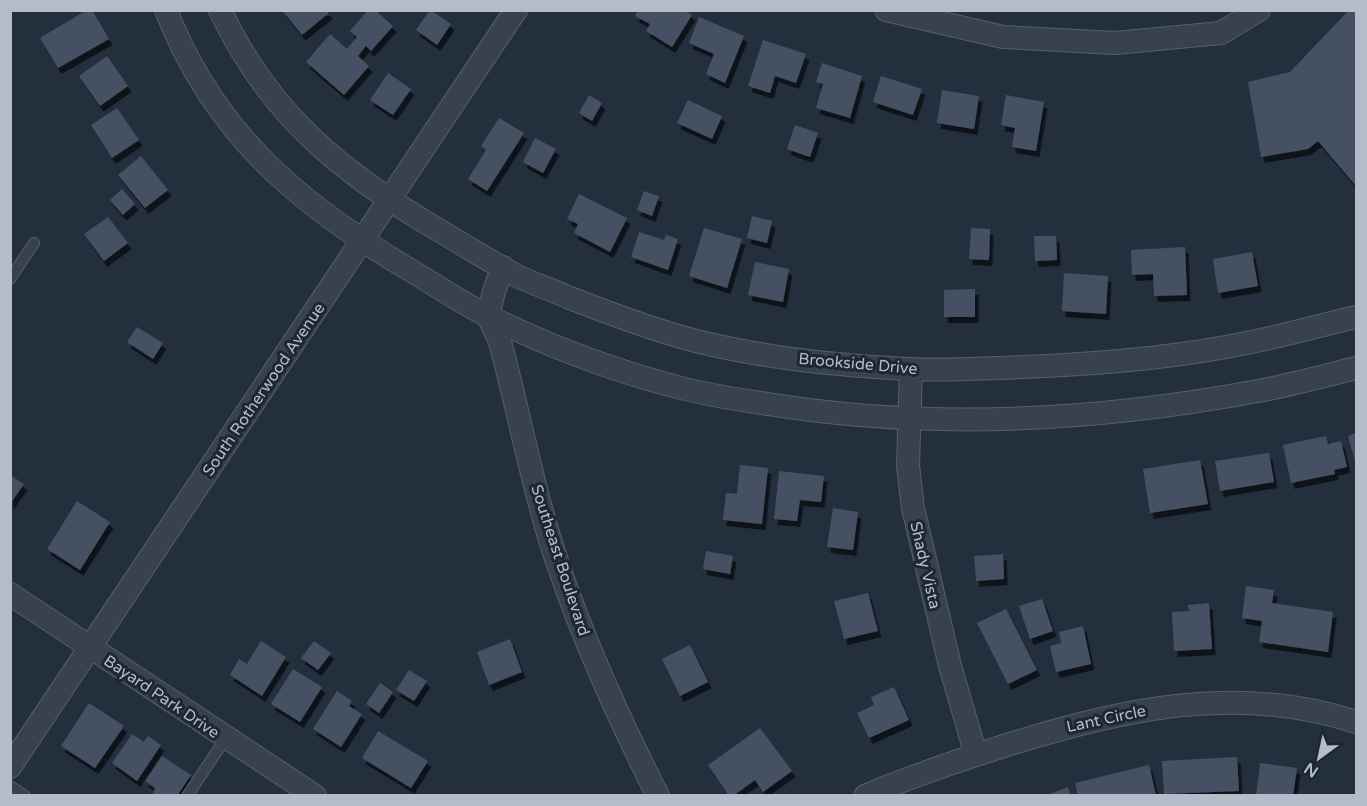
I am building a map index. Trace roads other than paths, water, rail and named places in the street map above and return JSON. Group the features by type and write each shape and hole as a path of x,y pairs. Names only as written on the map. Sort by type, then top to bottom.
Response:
{"street":[{"path":"166,10 186,55 221,113 255,153 299,195 362,241 488,316 574,353 681,388 721,397 804,410 908,419 1053,416 1129,410 1259,391 1356,368"},
{"path":"220,10 246,61 291,120 331,157 389,201"},
{"name":"South Rotherwood Avenue","path":"10,767 516,10"},
{"path":"886,10 1003,37 1115,43 1221,33 1259,10"},
{"name":"Brookside Drive","path":"389,201 518,276 592,307 693,340 810,360 911,369 1096,364 1250,342 1356,317"},
{"path":"488,316 503,267"},
{"name":"Southeast Boulevard","path":"488,316 500,342 544,517 568,591 602,678 658,795"},
{"name":"Shady Vista","path":"911,369 908,466 913,508 950,666 976,755"},
{"name":"Bayard Park Drive","path":"10,594 315,795"},
{"name":"Lant Circle","path":"865,795 976,755 1076,724 1126,713 1196,703 1225,702 1286,706 1318,711 1356,722"}],"lane":[{"path":"10,279 34,243"},
{"path":"187,795 226,738"},
{"path":"10,786 25,795"}]}
